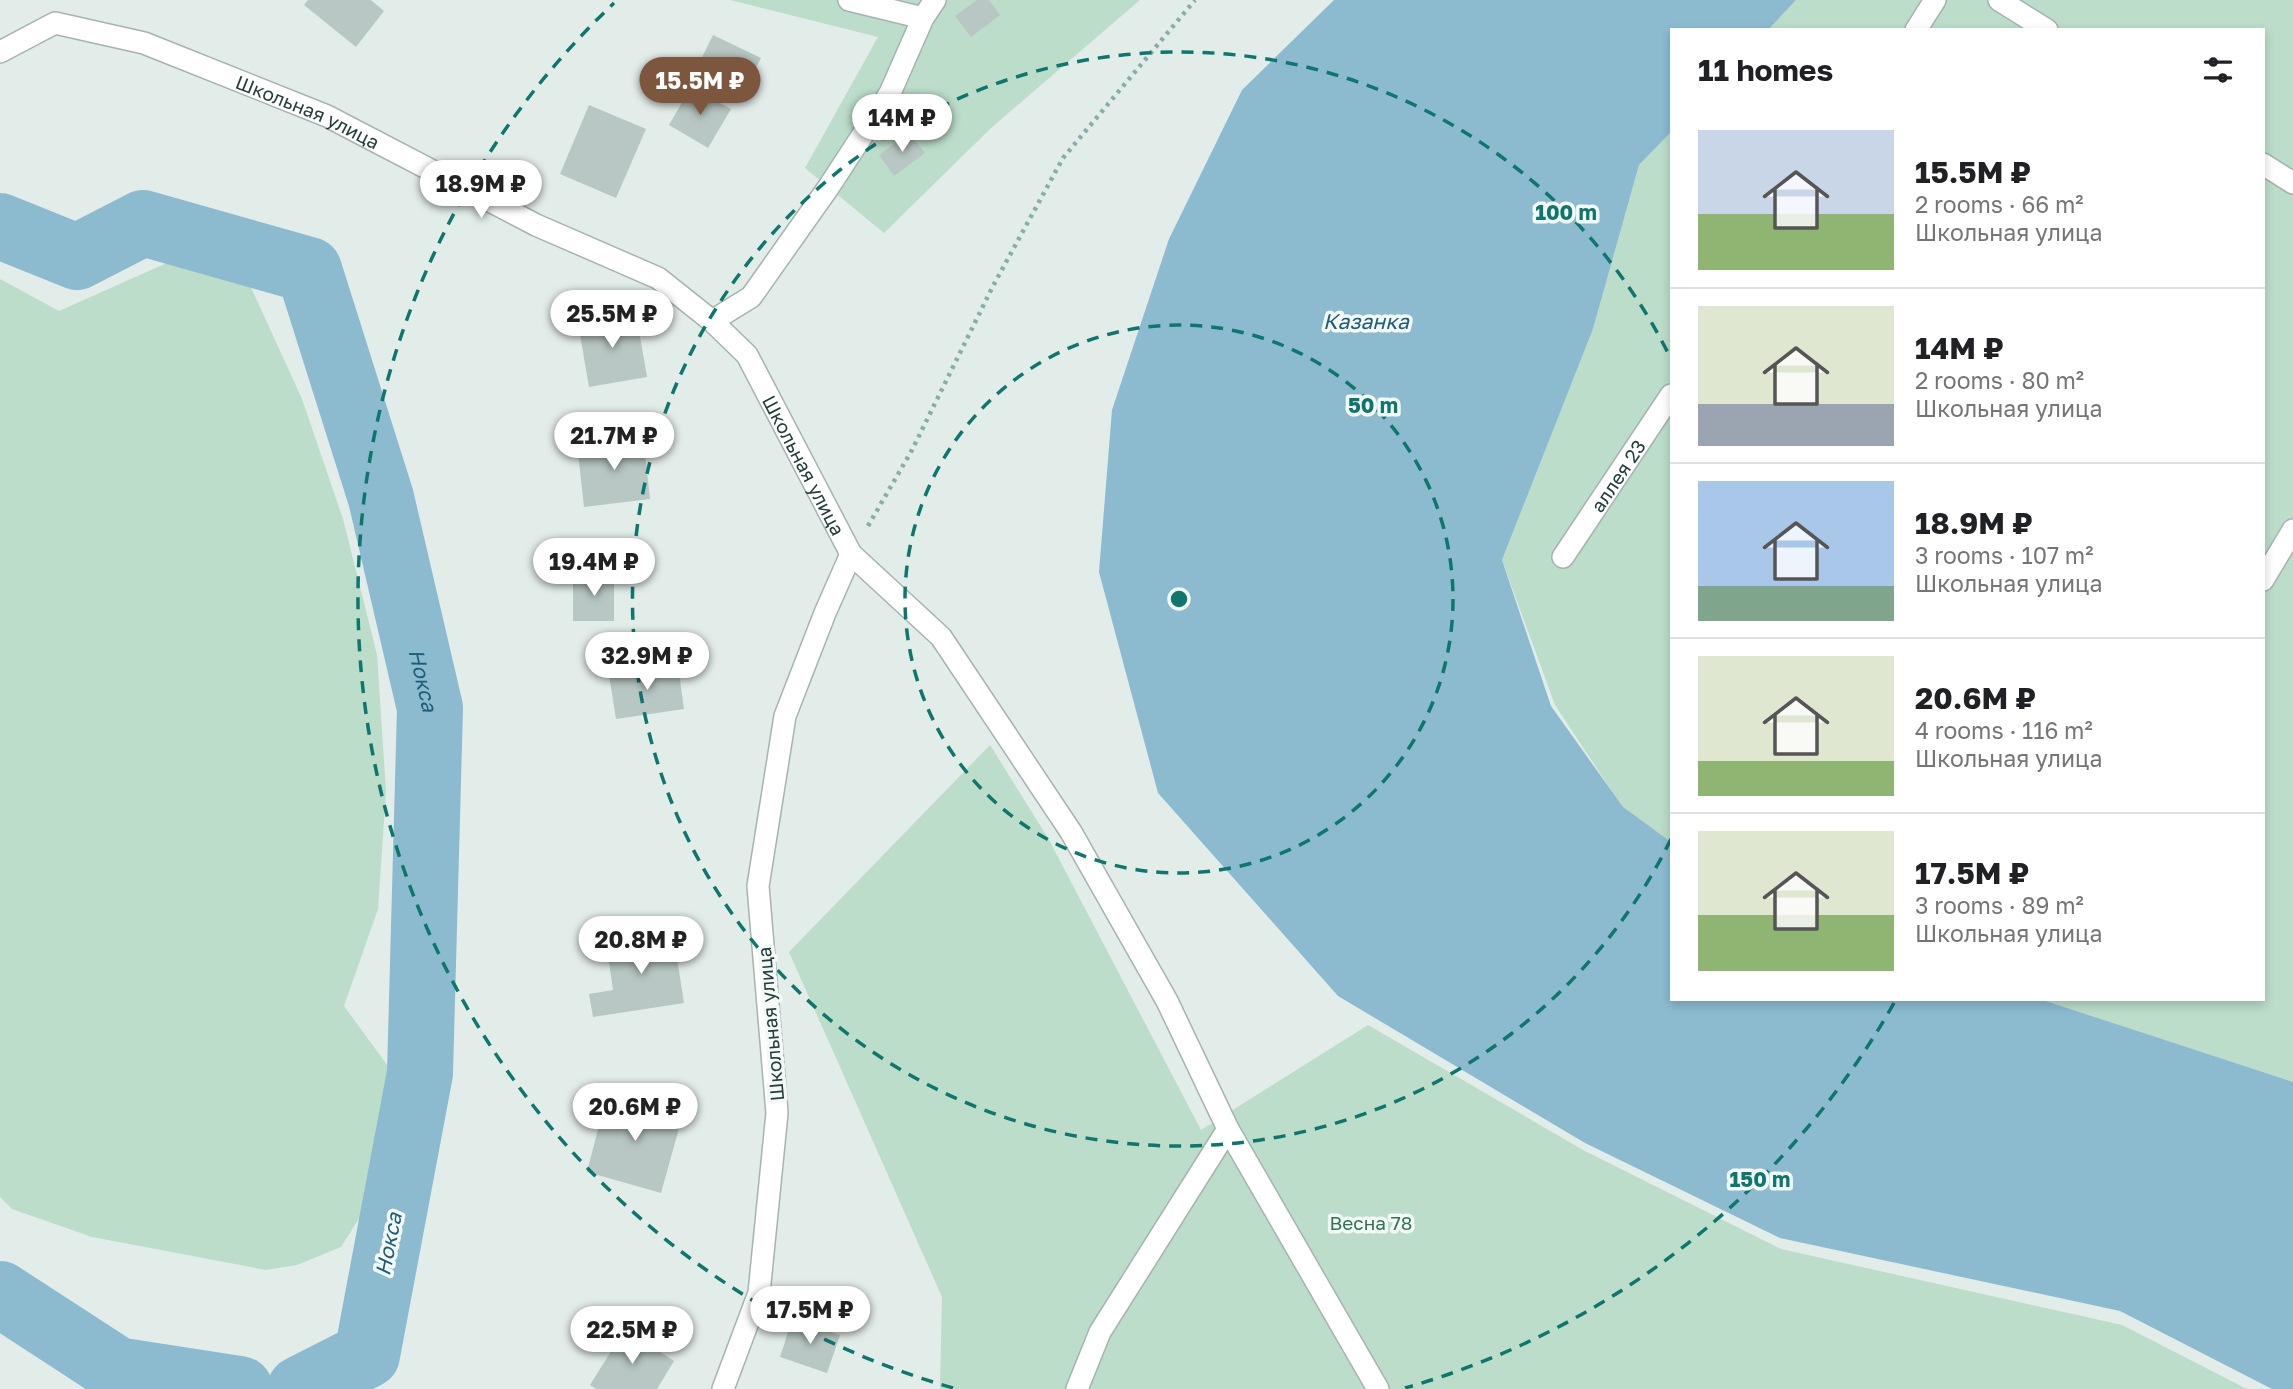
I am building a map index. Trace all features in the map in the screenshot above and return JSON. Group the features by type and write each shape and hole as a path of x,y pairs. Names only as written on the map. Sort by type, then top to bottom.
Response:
{"street":[{"path":"849,0 923,18"},
{"path":"712,321 751,297 828,188 890,93 923,18 936,0"},
{"path":"1917,28 1936,0"},
{"path":"1999,0 2044,28"},
{"name":"Школьная улица","path":"0,52 55,23 144,43 327,116 536,225 657,278 712,321 747,355 851,554 785,716 758,886 777,1113 759,1293 723,1389"},
{"path":"2265,165 2293,183"},
{"name":"аллея 23","path":"1563,557 1670,396"},
{"path":"2265,577 2293,530"},
{"path":"851,554 942,638 1063,821 1167,1001 1228,1129 1378,1389"},
{"path":"1077,1389 1100,1332 1228,1129"}],"path":[{"path":"851,554 912,450 993,286 1063,158 1195,0"}],"green space":[{"path":"730,0 1140,0 991,128 884,233 805,168 878,37"},
{"path":"1796,0 2293,0 2293,1082 2046,1001 2265,1001 2265,28 1770,28"},
{"path":"1670,133 1670,841 1623,808 1555,705 1502,560 1593,329 1639,165"},
{"path":"178,258 248,281 302,399 343,519 377,655 386,791 378,909 344,1006 393,1073 391,1125 365,1209 341,1247 297,1265 266,1270 92,1237 12,1209 0,1197 0,279 59,311"},
{"name":"Весна 78","path":"990,745 1048,838 1201,1130 1368,1025 1583,1150 1781,1249 2122,1325 2247,1389 940,1389 942,1297 789,952"}],"water":[{"name":"Казанка","path":"1334,0 1796,0 1770,28 1670,28 1670,133 1639,165 1593,329 1502,560 1551,706 1623,807 1670,841 1670,1001 2046,1001 2293,1082 2293,1389 2272,1389 2120,1311 1780,1238 1585,1143 1338,996 1158,793 1099,572 1112,410 1169,239 1242,90"}],"building":[{"path":"308,0 371,0 384,11 356,47 304,5"},
{"path":"977,0 989,0 1000,15 971,37 955,16"},
{"path":"713,35 761,58 743,93 696,69"},
{"path":"691,87 731,109 708,148 669,125"},
{"path":"589,105 646,129 616,198 560,174"},
{"path":"909,133 925,153 894,176 879,155"},
{"path":"636,313 647,377 589,387 578,323"},
{"path":"643,436 650,499 584,507 577,444"},
{"path":"573,576 614,576 614,621 573,621"},
{"path":"678,665 684,709 616,719 609,675"},
{"path":"673,932 684,1003 593,1017 589,994 613,990 606,942"},
{"path":"607,1094 683,1114 661,1193 587,1172"},
{"path":"792,1320 840,1335 827,1373 780,1357"},
{"path":"625,1329 674,1361 657,1389 596,1389 590,1385"}],"waterway":[{"name":"Нокса","path":"0,226 77,257 143,223 309,270 381,498 430,708 420,1073 367,1355 300,1389"},
{"name":"Нокса","path":"0,1294 117,1370 240,1389"}]}
